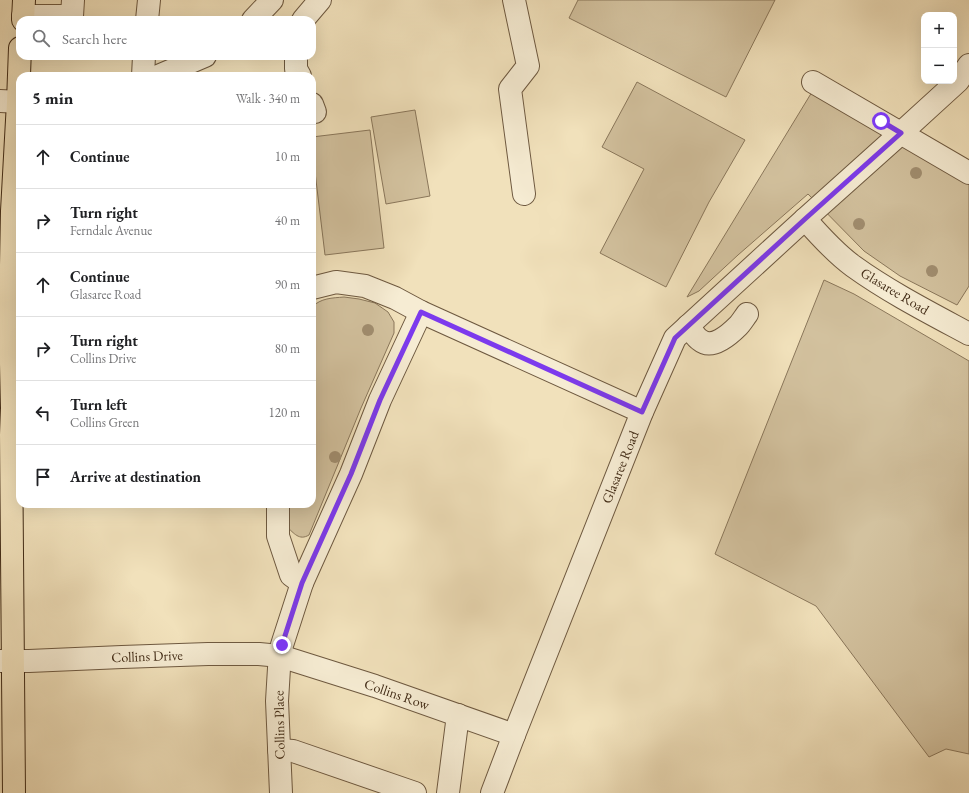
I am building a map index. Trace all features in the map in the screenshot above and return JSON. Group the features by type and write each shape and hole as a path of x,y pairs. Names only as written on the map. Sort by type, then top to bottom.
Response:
{"main road":[{"path":"17,72 18,60"},
{"path":"14,793 7,661 12,408 5,320 6,211 13,102 16,79"}],"street":[{"path":"147,16 149,0"},
{"path":"257,16 272,0"},
{"path":"306,16 320,0"},
{"path":"514,0 528,66 510,89 524,194"},
{"path":"23,12 72,12"},
{"path":"143,72 144,60"},
{"path":"167,72 196,60"},
{"path":"296,60 296,68 298,72"},
{"path":"805,219 958,81 969,65"},
{"path":"813,82 969,173"},
{"name":"Glasaree Road","path":"492,793 642,412 675,338 805,219 852,265 891,291 969,334"},
{"path":"316,287 336,282 365,286 395,298 421,312 642,412"},
{"name":"Collins Place","path":"281,793 277,701 282,645 302,583 351,474 380,400 421,312"},
{"path":"688,326 700,340 706,343 715,343 739,326 747,314"},
{"path":"278,508 278,536 291,574 302,583"},
{"name":"Collins Drive","path":"7,661 208,654 259,654 280,656"},
{"name":"Collins Row","path":"280,656 376,686 514,735"},
{"path":"448,793 458,715"},
{"path":"279,750 292,751 415,793"}],"shaded area":[{"path":"578,0 775,0 726,97 569,18"},
{"path":"637,82 745,140 709,202 666,287 600,253 644,169 602,147"},
{"path":"815,87 969,175 969,286 957,305 900,276 864,251 808,194 699,291 687,297"},
{"path":"415,110 430,196 386,204 371,117"},
{"path":"370,130 384,248 325,255 316,180 316,137"},
{"path":"824,280 854,294 969,361 969,754 946,749 929,757 816,606 715,554"},
{"path":"344,297 375,303 388,312 394,322 394,333 361,408 309,535 299,537 287,527 287,508 316,508 316,304 331,298"}],"route":[{"path":"282,645 302,583 351,474 380,400 421,312 642,412 675,338 901,133 881,121"}]}
